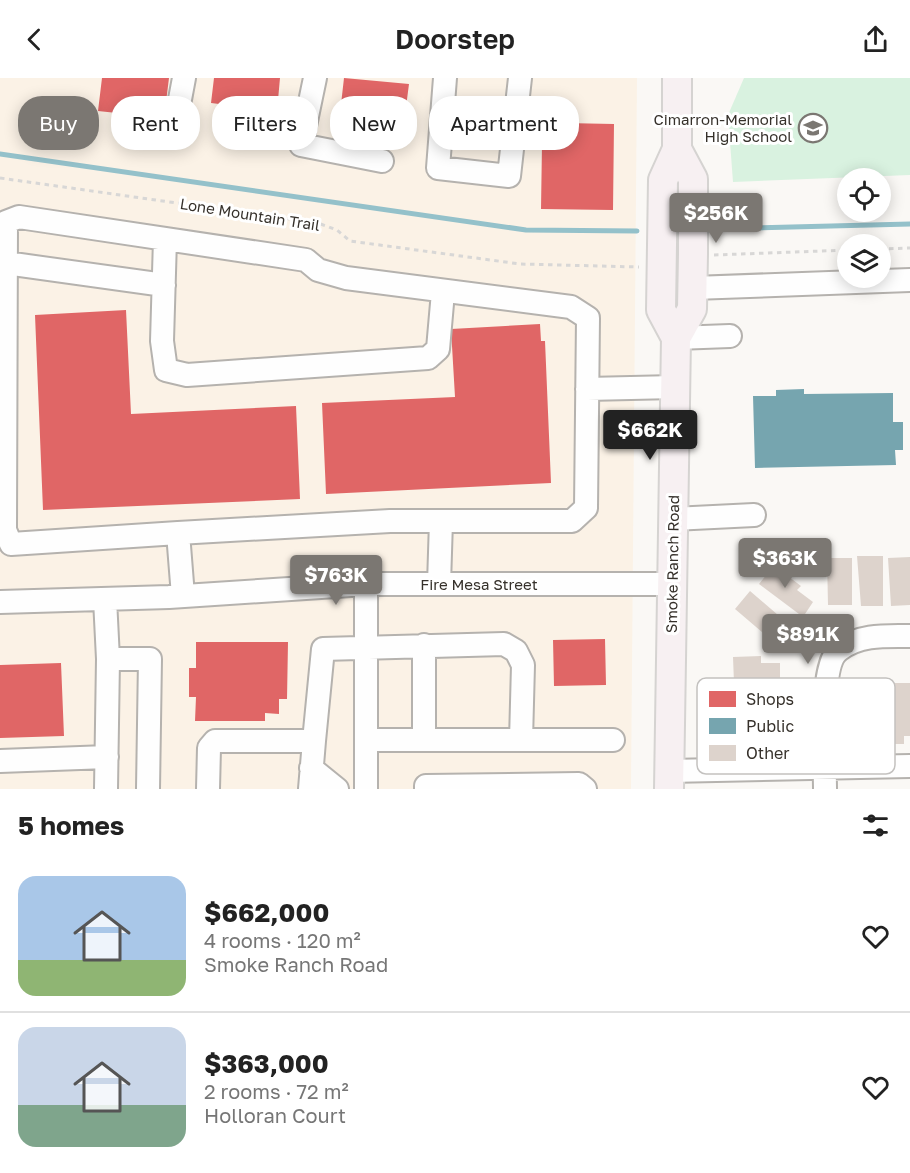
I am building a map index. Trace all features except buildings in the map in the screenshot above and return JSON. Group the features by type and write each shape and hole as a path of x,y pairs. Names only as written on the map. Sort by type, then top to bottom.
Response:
{"main road":[{"name":"Smoke Ranch Road","path":"676,338 661,310 663,180 677,148 677,78"},
{"name":"Smoke Ranch Road","path":"669,780 676,338 692,309 693,288 693,179 677,148"}],"street":[{"path":"181,96 184,78"},
{"path":"315,78 301,145 382,161"},
{"path":"445,78 438,168 509,176 520,78"},
{"path":"19,217 306,260 318,270 345,278 571,307 588,318 586,508 572,521 390,521 178,532 11,544 4,530 6,262 6,222 19,217"},
{"path":"165,239 162,341 166,370 188,375 428,358 438,349 443,292"},
{"path":"6,262 164,285"},
{"path":"693,288 910,280"},
{"path":"676,338 730,336"},
{"path":"587,388 675,387"},
{"path":"672,519 754,515"},
{"path":"439,584 441,521"},
{"path":"178,532 183,596"},
{"path":"366,584 366,789"},
{"name":"Fire Mesa Street","path":"0,602 183,596 366,584 671,584"},
{"path":"105,599 108,658 106,789"},
{"path":"826,678 830,660 838,650 868,637 910,636"},
{"path":"337,789 311,778 322,649 365,646 504,644 516,651 523,665 521,740"},
{"path":"424,645 424,740"},
{"path":"108,658 150,659 148,789"},
{"path":"366,740 613,740"},
{"path":"208,789 209,748 215,741 314,741"},
{"path":"0,761 106,757"},
{"path":"895,768 910,766"},
{"path":"669,780 825,779 858,774"},
{"path":"426,789 426,786 579,784 585,789"}],"path":[{"name":"Lone Mountain Trail","path":"0,178 318,223 337,230 350,241 519,264 639,267"},
{"path":"891,249 910,248"},
{"path":"712,256 837,250"}],"shaded area":[{"path":"0,78 637,78 631,789 0,789"}],"green space":[{"name":"Cimarron-Memorial High School","path":"744,78 910,78 910,175 891,176 891,168 837,168 837,178 733,182 728,115"}],"waterway":[{"path":"0,154 526,230 637,231"},
{"path":"713,229 910,224"}],"place":[{"name":"Cimarron-Memorial High School","path":"813,128"}]}
